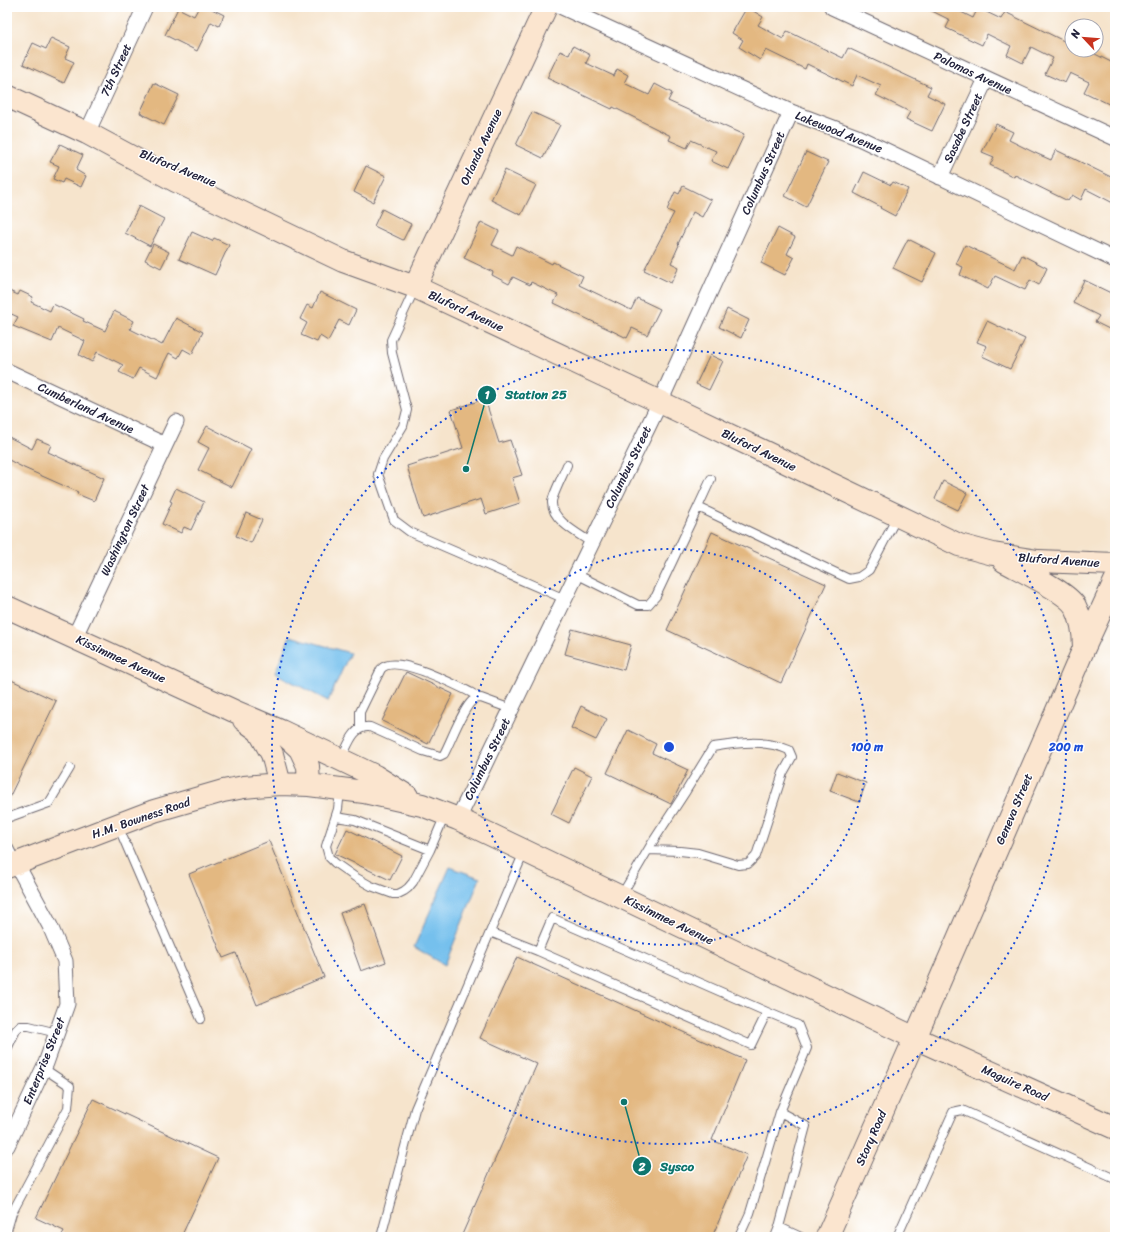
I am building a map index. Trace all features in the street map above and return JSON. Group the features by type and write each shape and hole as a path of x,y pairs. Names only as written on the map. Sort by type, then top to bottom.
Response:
{"street":[{"name":"7th Street","path":"87,133 145,7"},
{"name":"Orlando Avenue","path":"415,287 546,7"},
{"name":"Lakewood Avenue","path":"562,7 791,112 857,136 1115,260"},
{"name":"Palomas Avenue","path":"832,7 1115,138"},
{"name":"Sasabe Street","path":"940,177 986,79"},
{"name":"Bluford Avenue","path":"7,96 87,133 176,181 343,261 415,287 959,545 993,554 1038,561 1115,564"},
{"name":"Columbus Street","path":"452,817 511,710 660,402 791,112"},
{"name":"Cumberland Avenue","path":"7,371 165,445"},
{"name":"Washington Street","path":"74,638 176,422"},
{"path":"993,554 1056,590 1074,604 1080,616 1084,633 1084,648"},
{"name":"Geneva Street","path":"915,1038 1084,648 1115,581"},
{"name":"Kissimmee Avenue","path":"7,607 234,712 282,731 375,776 422,805"},
{"name":"Kissimmee Avenue","path":"234,712 259,731 272,754 280,784 309,785 364,792 422,805 452,817 525,851 915,1038"},
{"path":"282,731 300,749 308,766 309,785"},
{"name":"H.M. Bowness Road","path":"10,858 118,825 154,811 223,791 244,787 280,784"},
{"name":"Enterprise Street","path":"7,1146 43,1068 67,1004 64,961 50,926 10,858"},
{"name":"Maguire Road","path":"915,1038 1115,1128"},
{"name":"Story Road","path":"827,1237 915,1038"}],"lane":[{"path":"415,287 391,340 392,353 407,410 403,426 382,459 378,474 394,520 410,532 565,599"},
{"path":"567,465 552,501 553,511 561,521 592,543"},
{"path":"576,574 638,605 648,605 656,596 711,479"},
{"path":"698,507 849,579 859,577 869,570 897,516"},
{"path":"360,729 360,712 381,669 388,664 424,671 470,692 477,698"},
{"path":"341,760 354,734 365,727 423,751 440,756 444,754 464,711 472,700 481,698 511,710"},
{"path":"621,897 648,850 713,747 740,743 775,744 788,750 792,757 783,773 756,856 748,864 738,865 698,853 648,850"},
{"path":"7,818 49,803 70,768"},
{"path":"341,789 336,817 326,846 329,857 355,877 371,886 392,894 398,894 408,888 413,882 430,850 452,817"},
{"path":"336,817 355,820 430,850"},
{"path":"118,825 201,1019"},
{"path":"381,1237 415,1109 525,851"},
{"path":"538,951 552,918 798,1025 807,1048 780,1112 750,1213 739,1237"},
{"path":"490,932 538,951 751,1045 767,1012"},
{"path":"7,1048 16,1030 20,1026 29,1026 57,1033"},
{"path":"7,1230 12,1213 68,1108 70,1086 43,1068"},
{"path":"897,1237 953,1112 962,1110 1115,1179"},
{"path":"775,1237 806,1126 780,1112"},
{"path":"779,1227 801,1237"}],"water":[{"path":"290,636 350,653 328,701 275,673"},
{"path":"450,867 480,878 445,965 414,947"}],"building":[{"path":"199,7 208,7 224,15 219,26 211,22 197,51 165,35 178,8 194,16"},
{"path":"747,7 763,17 758,25 783,39 787,31 843,58 848,48 931,87 927,95 945,104 932,131 906,119 910,112 876,95 881,86 857,75 852,86 807,64 805,69 766,50 760,60 739,47 743,40 732,33"},
{"path":"924,7 951,7 973,18 978,8 1001,19 1005,12 1064,41 1064,58 1103,58 1115,64 1115,107 1084,92 1089,82 1070,73 1065,83 1045,74 1053,58 1031,47 1023,63 1007,55 1011,46 987,34 982,45 946,28 950,20"},
{"path":"51,38 70,47 65,58 74,62 64,83 23,64 33,43 46,49"},
{"path":"573,46 590,55 586,63 614,76 617,69 628,75 624,83 649,95 655,84 672,93 668,101 744,135 728,169 711,161 716,151 691,140 687,148 669,140 671,136 613,107 612,109 547,78 560,51 569,55"},
{"path":"154,83 179,95 164,125 140,113"},
{"path":"532,112 560,125 543,158 516,145"},
{"path":"996,124 1013,132 1009,140 1033,152 1051,160 1056,150 1115,179 1115,204 1086,189 1081,200 1072,195 1068,201 1015,175 1014,177 990,165 994,157 982,152"},
{"path":"60,144 83,155 76,170 86,176 81,187 64,179 62,183 53,179 59,166 50,162"},
{"path":"806,152 828,162 806,207 785,196"},
{"path":"366,166 386,176 373,202 354,192"},
{"path":"505,170 536,185 521,215 491,200"},
{"path":"864,172 891,185 893,182 908,189 895,216 854,193"},
{"path":"683,186 711,200 702,217 693,212 671,263 679,267 671,283 644,270 674,213 667,210 675,192 679,194"},
{"path":"139,206 164,219 150,246 125,233"},
{"path":"382,209 411,224 403,240 374,226"},
{"path":"481,222 499,231 492,245 512,255 516,246 552,264 553,262 583,276 579,285 631,310 637,298 660,309 647,335 632,328 627,338 554,303 558,295 531,282 530,285 513,277 509,284 492,275 493,272 464,258"},
{"path":"778,228 795,237 787,254 794,258 785,275 761,263"},
{"path":"192,232 212,241 214,238 229,245 215,275 179,259"},
{"path":"908,239 936,253 922,282 893,268"},
{"path":"153,244 169,252 161,268 145,260"},
{"path":"965,245 1015,269 1022,255 1047,268 1039,285 1030,280 1025,290 995,276 988,289 960,275 963,267 956,264"},
{"path":"1084,280 1115,295 1115,332 1095,322 1099,316 1073,303"},
{"path":"7,290 18,295 20,291 33,297 31,302 50,311 53,304 84,319 83,321 105,331 114,311 134,321 130,329 162,345 176,318 203,332 192,354 183,349 178,358 169,353 157,377 139,368 133,379 119,372 123,365 97,352 92,362 79,355 85,341 58,328 52,342 13,326 18,317 7,312"},
{"path":"320,292 356,310 349,325 339,320 328,341 320,336 317,342 301,335 307,323 300,319 307,305 313,308"},
{"path":"727,309 749,320 741,338 719,327"},
{"path":"987,321 1025,339 1010,369 982,356 987,346 977,342"},
{"path":"710,355 723,361 709,390 696,384"},
{"path":"485,399 499,443 510,440 522,475 512,478 520,503 486,514 481,499 423,518 407,466 463,448 451,410"},
{"path":"207,426 251,449 232,487 198,470 209,448 198,442"},
{"path":"7,436 32,449 37,439 51,445 48,452 104,478 94,501 7,459"},
{"path":"943,481 967,493 958,510 935,499"},
{"path":"176,488 204,502 191,530 184,527 181,533 162,524 172,502 170,501"},
{"path":"246,513 262,520 251,543 236,536"},
{"path":"712,532 826,584 781,683 667,630"},
{"path":"572,629 631,645 624,670 565,654"},
{"path":"406,672 453,694 428,744 382,721"},
{"path":"7,678 56,701 7,802"},
{"path":"581,706 607,719 596,740 571,728"},
{"path":"628,730 656,744 652,753 688,770 671,804 607,773"},
{"path":"574,767 592,776 569,823 551,814"},
{"path":"837,772 866,783 859,802 830,791"},
{"path":"347,829 402,856 390,880 335,854"},
{"path":"269,841 324,977 257,1005 236,953 223,958 189,874"},
{"path":"365,904 386,962 361,971 340,913"},
{"path":"517,957 745,1060 712,1140 747,1155 712,1237 461,1237 537,1064 480,1038"},
{"path":"93,1099 218,1158 181,1237 61,1237 64,1231 36,1218"}],"place":[{"name":"Station 25","path":"466,469"},
{"name":"Sysco","path":"624,1102"}]}
